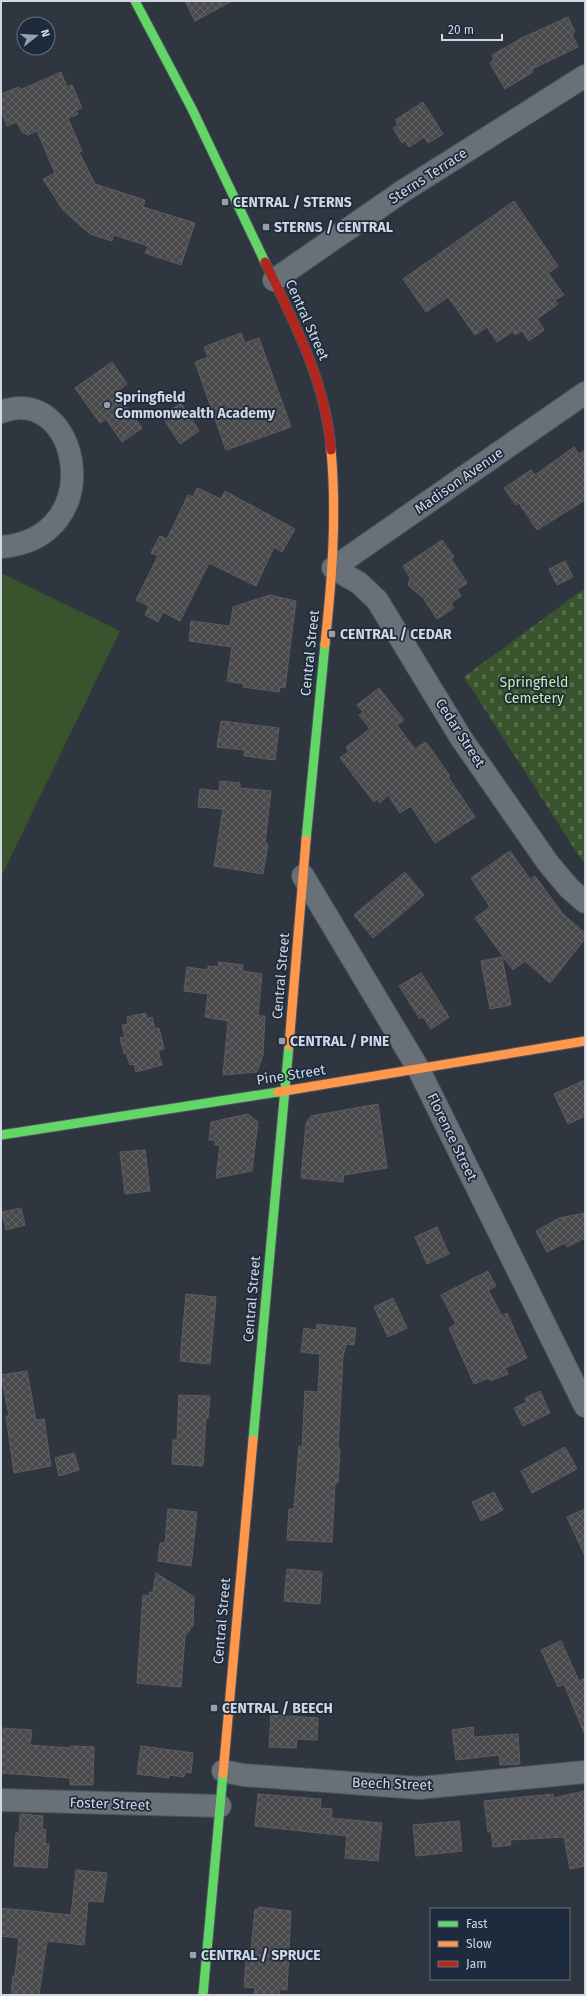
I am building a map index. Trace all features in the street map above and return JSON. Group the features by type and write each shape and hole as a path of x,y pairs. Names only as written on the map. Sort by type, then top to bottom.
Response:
{"main road":[{"name":"Central Street","path":"135,1 192,109 305,345 323,400 331,445 334,480 333,568 314,748 285,1091 202,1995"},
{"name":"Pine Street","path":"1,1135 285,1091 585,1041"}],"street":[{"name":"Sterns Terrace","path":"274,280 403,191 585,76"},
{"name":"Madison Avenue","path":"333,568 585,393"},
{"path":"1,412 14,408 34,410 54,424 67,446 72,461 73,477 68,500 64,510 49,529 30,541 1,546"},
{"name":"Cedar Street","path":"333,568 359,583 377,600 461,738 548,863 569,888 585,902"},
{"name":"Florence Street","path":"303,876 418,1068 585,1406"},
{"name":"Beech Street","path":"223,1771 243,1775 419,1788 585,1772"},
{"name":"Foster Street","path":"1,1800 220,1806"}],"green space":[{"path":"1,573 120,631 1,877"},
{"name":"Springfield Cemetery","path":"585,588 585,863 464,677"}],"building":[{"path":"185,1 232,1 195,21"},
{"path":"568,17 575,32 572,34 578,47 532,69 533,72 505,89 490,63 494,60 492,55 522,38"},
{"path":"61,72 67,87 72,85 82,108 76,110 78,114 68,118 82,151 79,152 95,184 145,200 143,207 195,223 181,265 145,253 148,246 114,235 112,241 90,234 63,210 43,179 55,173 37,131 28,135 22,132 17,122 7,126 1,110 1,94 19,87 20,90"},
{"path":"423,102 443,134 428,143 424,137 409,147 405,141 402,143 393,128 398,125 395,120"},
{"path":"514,201 558,266 548,273 564,295 555,300 558,304 537,319 544,330 529,341 522,331 515,335 513,331 497,342 487,327 475,335 448,297 426,312 403,279"},
{"path":"241,333 245,343 259,338 291,427 226,450 195,362 208,357 204,347"},
{"name":"Springfield Commonwealth Academy","path":"112,362 127,384 116,392 142,428 122,442 106,419 100,423 75,388"},
{"path":"181,403 199,431 180,444 162,416"},
{"path":"574,447 579,454 585,450 585,500 537,530 519,503 516,505 504,488 531,470 535,475"},
{"path":"197,488 221,499 225,491 295,529 282,552 274,547 256,586 209,563 180,621 163,612 158,622 145,615 149,606 136,600 158,556 151,553 160,536 167,539 188,495 193,497"},
{"path":"442,540 454,557 451,559 467,583 457,590 461,596 451,603 454,608 437,619 424,599 408,585 410,578 403,566"},
{"path":"565,561 573,577 557,585 549,569"},
{"path":"270,595 296,601 285,688 280,687 279,692 243,687 244,684 227,681 232,647 189,641 191,621 230,626 233,607"},
{"path":"379,688 404,720 397,725 415,749 426,742 450,776 448,777 475,817 435,843 411,806 400,813 388,795 380,803 377,799 374,802 340,758 349,751 346,747 370,729 359,715 363,712 357,705"},
{"path":"221,721 279,728 275,760 244,756 245,750 217,747"},
{"path":"220,781 240,783 240,788 271,791 265,843 268,844 263,874 214,866 223,809 198,807 200,789 219,791"},
{"path":"510,851 530,879 535,876 563,914 585,933 585,939 550,983 525,961 513,970 475,918 490,907 471,878"},
{"path":"405,872 424,895 373,938 354,915"},
{"path":"502,957 511,1005 490,1009 481,961"},
{"path":"219,962 243,965 242,971 262,974 258,1016 265,1016 263,1055 257,1072 223,1075 228,1021 205,1017 208,994 184,991 187,967 208,970 208,966 218,967"},
{"path":"421,973 449,1017 431,1029 423,1017 420,1019 399,986"},
{"path":"146,1013 146,1019 152,1017 155,1029 159,1028 164,1049 158,1051 162,1065 136,1072 134,1064 130,1065 126,1053 124,1054 120,1038 125,1037 122,1025 128,1024 127,1017"},
{"path":"585,1080 585,1116 568,1124 554,1094"},
{"path":"378,1104 387,1168 344,1175 343,1182 301,1178 306,1123 311,1116"},
{"path":"248,1114 258,1122 252,1171 216,1178 220,1145 215,1145 215,1140 209,1140 211,1122"},
{"path":"145,1150 150,1191 125,1194 120,1152"},
{"path":"21,1208 25,1225 6,1230 2,1212"},
{"path":"585,1213 585,1238 567,1247 565,1243 547,1252 536,1231 559,1218"},
{"path":"437,1227 449,1254 427,1264 415,1237"},
{"path":"488,1271 496,1286 488,1290 502,1316 507,1313 527,1358 505,1368 508,1374 490,1381 489,1378 474,1384 449,1328 456,1324 441,1295"},
{"path":"186,1294 216,1297 210,1364 180,1361"},
{"path":"393,1298 407,1328 388,1337 374,1307"},
{"path":"317,1324 356,1328 354,1345 346,1344 343,1357 338,1449 340,1449 338,1483 335,1483 332,1542 287,1540 289,1509 294,1509 299,1446 302,1447 305,1391 318,1392 320,1354 301,1352 304,1328 316,1330"},
{"path":"27,1371 36,1420 44,1419 51,1466 14,1473 6,1416 9,1416 1,1375"},
{"path":"540,1391 550,1413 523,1426 514,1408 527,1402 525,1398"},
{"path":"179,1395 210,1396 208,1418 206,1418 203,1466 172,1464 173,1440 177,1440"},
{"path":"565,1447 577,1469 532,1493 521,1471"},
{"path":"74,1453 79,1470 59,1476 55,1458"},
{"path":"494,1492 503,1510 481,1521 472,1502"},
{"path":"168,1509 197,1512 191,1566 158,1561 160,1543 165,1543"},
{"path":"585,1509 585,1556 567,1517"},
{"path":"287,1569 322,1572 320,1604 284,1601"},
{"path":"156,1573 194,1597 193,1626 185,1636 181,1687 137,1683 143,1595 149,1596 150,1592 153,1592"},
{"path":"561,1641 579,1681 585,1678 585,1735 564,1684 558,1687 541,1650"},
{"path":"271,1715 318,1718 317,1740 297,1739 296,1748 269,1747"},
{"path":"473,1727 474,1737 518,1734 520,1764 500,1765 499,1755 456,1760 452,1730"},
{"path":"1,1728 32,1730 30,1745 71,1748 71,1746 94,1747 93,1785 70,1785 70,1778 1,1773"},
{"path":"141,1746 193,1753 191,1773 185,1772 184,1777 169,1775 169,1778 137,1774"},
{"path":"585,1791 585,1866 570,1869 564,1837 510,1840 511,1845 493,1847 491,1831 488,1832 484,1801 553,1794 553,1798"},
{"path":"258,1794 321,1799 320,1808 332,1809 331,1818 382,1823 378,1861 345,1858 347,1836 255,1826"},
{"path":"20,1814 43,1816 42,1829 46,1830 45,1843 49,1844 47,1868 14,1866 16,1833 19,1833"},
{"path":"459,1821 462,1851 416,1856 413,1825"},
{"path":"76,1870 107,1873 103,1902 88,1901 84,1945 47,1941 39,1995 11,1995 13,1976 15,1976 19,1938 1,1936 1,1908 71,1915"},
{"path":"259,1907 291,1911 287,1990 279,1989 279,1995 254,1995 255,1988 244,1987 246,1961 250,1961 255,1909 258,1910"}],"traffic: fast":[{"path":"135,1 192,109 265,262"},
{"path":"306,840 325,644"},
{"path":"253,1440 289,1045"},
{"path":"1,1135 278,1092"},
{"path":"203,1995 223,1774"}],"traffic: slow":[{"path":"325,644 330,595 334,523 331,450"},
{"path":"289,1045 306,840"},
{"path":"278,1092 585,1041"},
{"path":"223,1774 253,1440"}],"traffic: jam":[{"path":"265,262 287,307 316,376 323,400 331,450"}],"place":[{"name":"CENTRAL / STERNS","path":"225,202"},
{"name":"STERNS / CENTRAL","path":"266,227"},
{"name":"Springfield Commonwealth Academy","path":"107,405"},
{"name":"CENTRAL / CEDAR","path":"332,634"},
{"name":"CENTRAL / PINE","path":"282,1041"},
{"name":"CENTRAL / BEECH","path":"214,1708"},
{"name":"CENTRAL / SPRUCE","path":"193,1955"}]}
